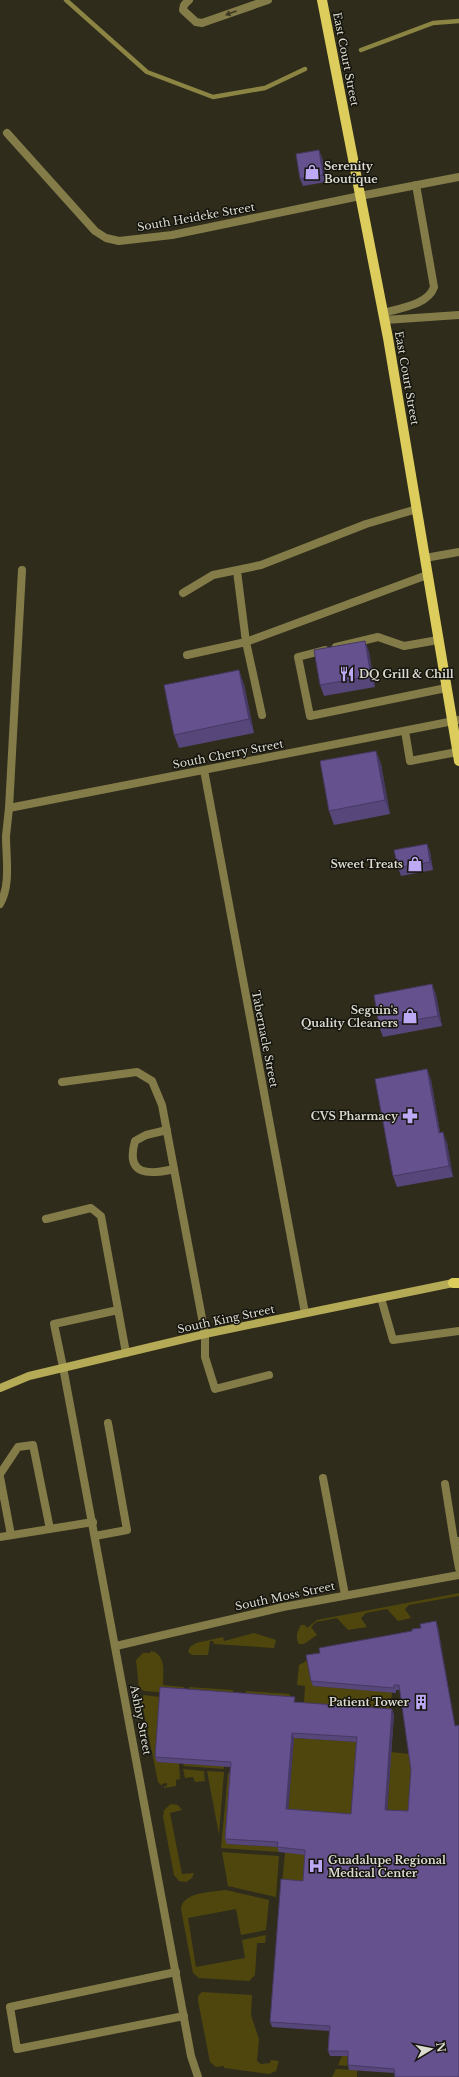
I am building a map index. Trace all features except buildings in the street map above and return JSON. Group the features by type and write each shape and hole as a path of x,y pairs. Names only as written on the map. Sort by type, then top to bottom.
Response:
{"main road":[{"name":"East Court Street","path":"322,0 384,316 446,688 455,721 458,756"},
{"name":"South King Street","path":"0,1388 29,1376 64,1366 205,1334 457,1282"}],"street":[{"path":"189,0 184,5 183,10 196,22 202,23 268,0"},
{"name":"South Heideke Street","path":"8,133 95,231 106,238 119,241 172,235 459,177"},
{"path":"384,316 418,303 432,294 434,287 416,185"},
{"path":"384,316 459,314"},
{"path":"183,593 213,575 261,565 366,524 416,509"},
{"path":"425,558 459,552"},
{"path":"0,904 6,886 6,834 10,808 22,570"},
{"path":"237,571 246,642 262,715"},
{"path":"187,655 246,642 427,574"},
{"path":"438,640 404,646 378,637 298,657 310,716 446,688"},
{"name":"South Cherry Street","path":"10,808 455,721"},
{"path":"405,731 410,760 458,756"},
{"name":"Tabernacle Street","path":"204,770 305,1313"},
{"path":"62,1082 137,1072 152,1081 162,1105 205,1334 205,1356 215,1389 270,1375"},
{"path":"167,1130 146,1135 135,1141 132,1151 134,1164 142,1172 156,1173 174,1169"},
{"path":"46,1219 91,1208 101,1216 126,1353"},
{"path":"381,1298 393,1340 459,1331"},
{"name":"Ashby Street","path":"118,1310 54,1324 64,1366 191,2056 198,2077"},
{"path":"95,1536 127,1530 108,1423"},
{"path":"0,1474 18,1447 33,1445 50,1529"},
{"path":"0,1478 11,1535"},
{"path":"323,1478 345,1595"},
{"path":"445,1484 456,1541 459,1568"},
{"path":"0,1537 93,1522"},
{"name":"South Moss Street","path":"116,1646 283,1607 459,1575"},
{"path":"176,1972 10,2007 17,2049 184,2016"}],"shaded area":[{"path":"459,1593 459,1596 409,1605 405,1609 411,1618 398,1621 387,1609 366,1613 361,1618 367,1627 348,1630 337,1618 316,1622 311,1627 317,1635 304,1644 299,1644 297,1639 301,1625 305,1625 307,1628 317,1620"},
{"path":"254,1633 276,1640 274,1648 214,1644 213,1641 210,1641 208,1655 192,1655 188,1652 190,1647 196,1643 223,1637 224,1641"},
{"path":"151,1651 155,1652 161,1658 163,1685 184,1687 184,1694 144,1691 139,1688 136,1660 143,1653 150,1653"},
{"path":"308,1660 313,1686 392,1692 390,1713 304,1703 305,1686 297,1685 299,1665"},
{"path":"189,1687 233,1690 233,1697 189,1694"},
{"path":"246,1691 290,1694 289,1702 245,1698"},
{"path":"144,1695 161,1697 157,1762 179,1763 180,1779 176,1780 176,1786 165,1788 163,1787 167,1786 167,1783 162,1784 162,1786 158,1782 141,1698"},
{"path":"294,1738 358,1742 353,1818 288,1813"},
{"path":"391,1752 410,1754 413,1775 410,1816 387,1815"},
{"path":"184,1764 224,1766 224,1769 183,1766"},
{"path":"183,1769 204,1771 205,1781 195,1782 193,1777 185,1778"},
{"path":"207,1771 224,1772 219,1835"},
{"path":"228,1773 245,1778 227,1844 280,1847 279,1852 221,1848"},
{"path":"171,1804 178,1805 182,1810 170,1813 182,1874 194,1873 192,1878 186,1882 179,1881 174,1875 163,1817 164,1810"},
{"path":"307,1850 305,1885 282,1884 285,1853"},
{"path":"222,1852 279,1856 276,1897 228,1886"},
{"path":"226,1890 269,1900 266,1930 241,1935 236,1909 188,1918 196,1967 245,1958 242,1940 266,1935 265,1943 257,1943 255,1975 249,1981 199,1978 193,1973 181,1909 183,1903 186,1899 192,1896 206,1892"},
{"path":"202,1992 252,1995 251,2015 259,2039 257,2061 261,2064 270,2063 271,2060 279,2061 276,2071 269,2074 224,2068 224,2066 216,2067 210,2062 198,2001 198,1996"},
{"path":"349,2040 347,2066 338,2065"},
{"path":"336,2069 357,2070 357,2077 332,2077"}],"waterway":[{"path":"66,0 147,72 213,97 265,88 305,69"},
{"path":"361,50 433,23 459,21"}],"place":[{"name":"Serenity Boutique","path":"312,172"},
{"name":"DQ Grill & Chill","path":"347,674"},
{"name":"Sweet Treats","path":"415,864"},
{"name":"Seguin's Quality Cleaners","path":"410,1016"},
{"name":"CVS Pharmacy","path":"410,1116"},
{"name":"Patient Tower","path":"421,1702"},
{"name":"Guadalupe Regional Medical Center","path":"316,1866"}]}
